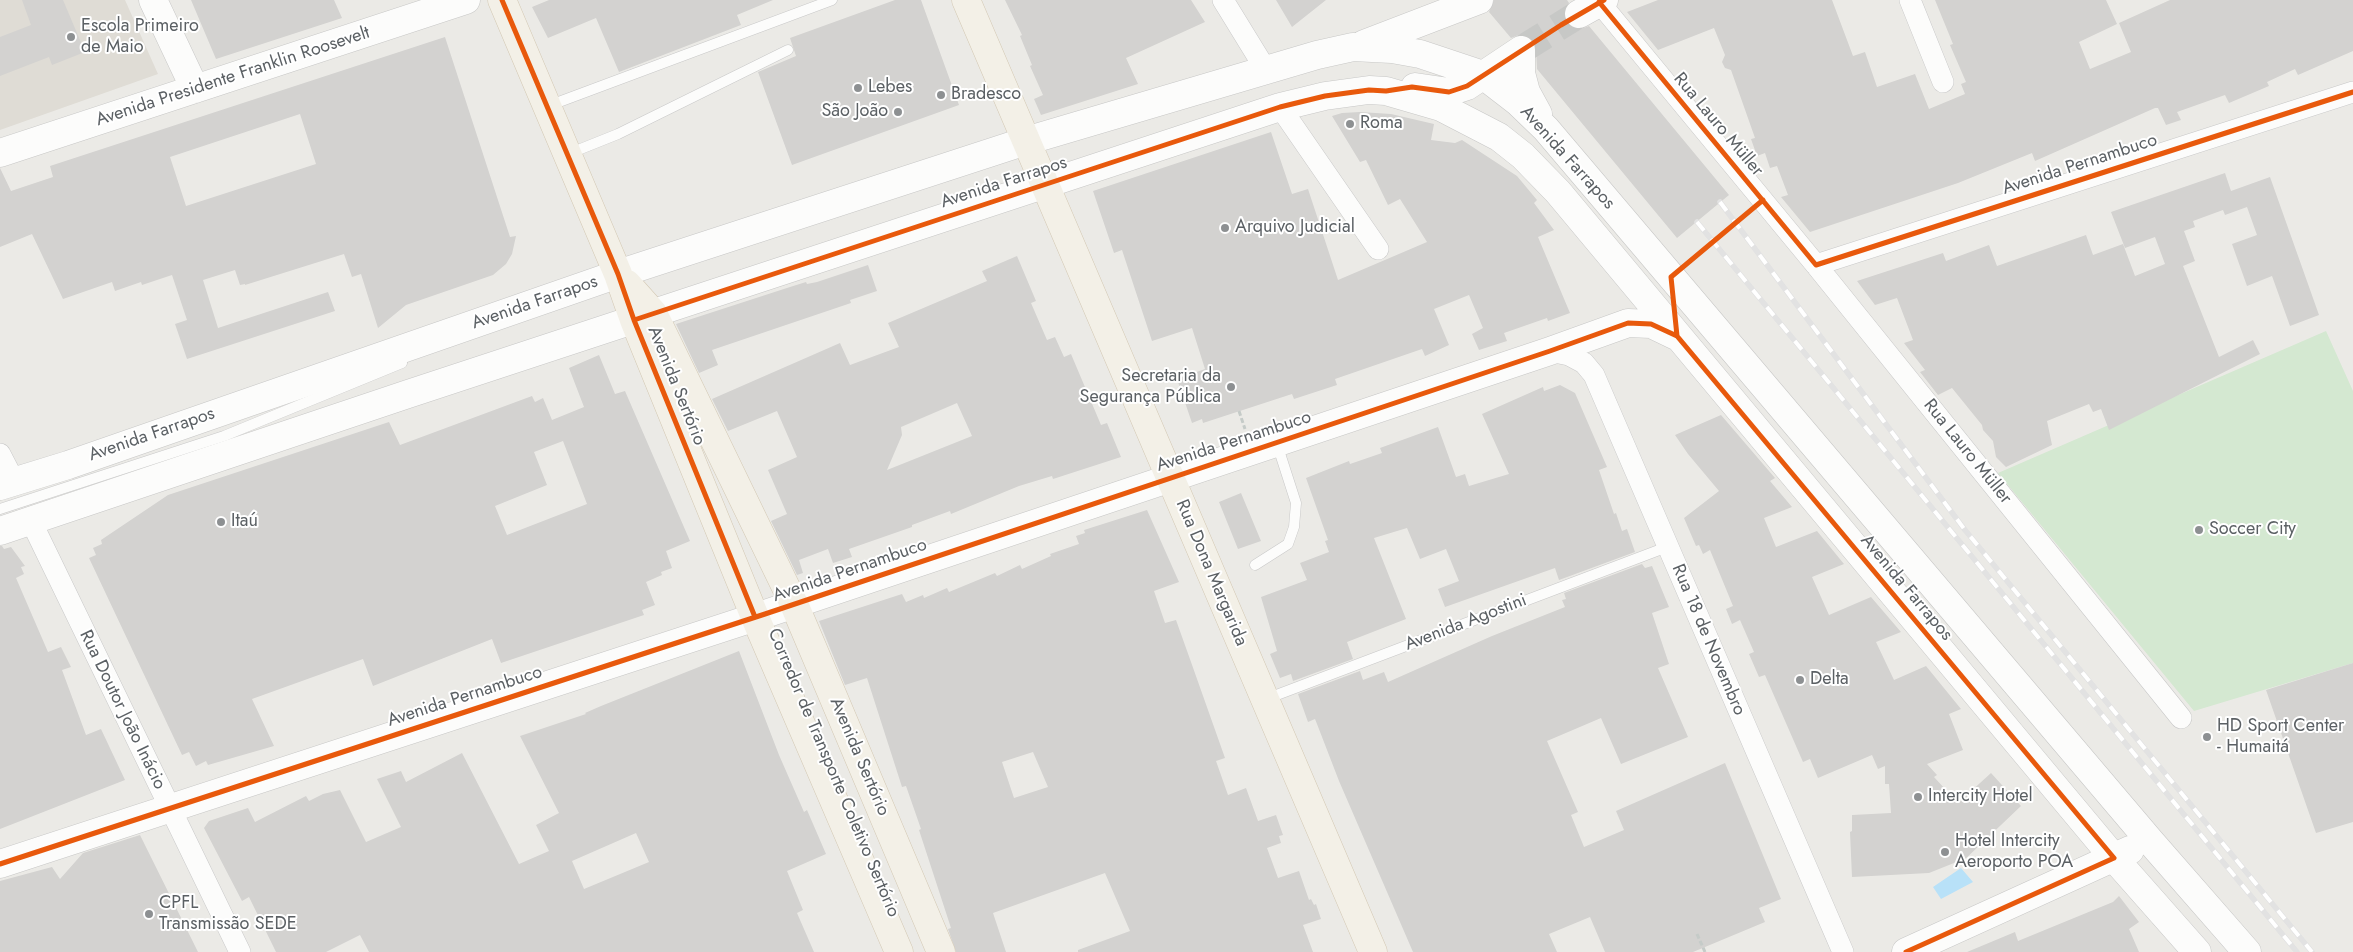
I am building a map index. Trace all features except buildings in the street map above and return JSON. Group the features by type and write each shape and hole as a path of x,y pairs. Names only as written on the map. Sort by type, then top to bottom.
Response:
{"main road":[{"path":"153,0 195,89"},
{"name":"Avenida Presidente Franklin Roosevelt","path":"0,153 466,0"},
{"name":"Avenida Sertório","path":"502,0 618,274 644,316 794,604 941,952"},
{"name":"Rua Dona Margarida","path":"966,0 1373,952"},
{"path":"1353,48 1479,0"},
{"name":"Avenida Farrapos","path":"7,484 68,465 618,274 1026,141 1266,70 1353,48 1392,49 1420,54 1483,75 1518,102 1546,129 2150,841 2247,952"},
{"path":"1386,91 1412,87 1449,92 1467,86 1521,50 1520,72 1526,92 1546,129"},
{"name":"Avenida Farrapos","path":"0,531 408,394 1280,107 1325,96 1369,90 1386,91 1441,107 1499,137 1523,156 1558,192 2114,858 2197,952"},
{"name":"Avenida Sertório","path":"644,316 760,616 899,952"},
{"name":"Avenida Pernambuco","path":"0,864 760,616 1550,351 1628,323 1651,324 1677,336"},
{"path":"1906,952 2150,841"}],"street":[{"path":"1223,0 1266,70"},
{"path":"1910,0 1943,82"},
{"name":"Rua Lauro Müller","path":"1594,5 1816,264 2181,718"},
{"name":"Avenida Pernambuco","path":"1816,264 2353,92"},
{"path":"1280,107 1378,250"},
{"name":"Rua 18 de Novembro","path":"1550,351 1569,355 1584,363 1594,375 1843,952"},
{"path":"0,454 7,484"},
{"name":"Rua Doutor João Inácio","path":"31,521 240,952"}],"lane":[{"path":"547,106 832,0"},
{"path":"568,154 618,134 788,50"},
{"path":"435,349 618,274"},
{"path":"644,316 674,390"},
{"path":"0,509 224,436 408,361"},
{"path":"224,436 408,394"},
{"name":"Corredor de Transporte Coletivo Sertório","path":"682,408 760,616 909,952"},
{"path":"1256,565 1288,544 1294,527 1296,504 1277,443"},
{"name":"Avenida Agostini","path":"1265,700 1667,547"},
{"name":"Corredor de Transporte Coletivo Sertório","path":"794,604 804,653 870,812"}],"path":[{"path":"1671,277 1763,200"},
{"path":"1697,934 1705,952"}],"shaded area":[{"name":"Escola Primeiro de Maio","path":"0,0 125,0 158,74 0,130"}],"green space":[{"name":"Soccer City","path":"2326,331 2353,391 2353,663 2194,711 1998,473"}],"water":[{"path":"1961,868 1973,882 1941,899 1933,887"}],"tunnel":[{"path":"1521,50 1579,14"}],"railway":[{"path":"1720,202 1965,530 2312,952"},
{"path":"1697,222 2297,952"}],"cycle path":[{"path":"502,0 618,274 634,320 755,617"},
{"path":"634,320 1280,107 1325,96 1369,90 1386,91 1412,87 1449,92 1467,86 1561,25 1604,0"},
{"path":"1599,2 1816,265 2353,92"},
{"path":"1677,336 1671,277 1763,200"},
{"path":"0,864 765,614 1550,351 1628,323 1651,324 1677,336 2114,858 1906,952"}],"place":[{"name":"Escola Primeiro de Maio","path":"71,37"},
{"name":"Lebes","path":"858,88"},
{"name":"Bradesco","path":"941,95"},
{"name":"São João","path":"898,112"},
{"name":"Roma","path":"1350,124"},
{"name":"Arquivo Judicial","path":"1225,228"},
{"name":"Secretaria da Segurança Pública","path":"1231,387"},
{"name":"Itaú","path":"221,522"},
{"name":"Soccer City","path":"2199,530"},
{"name":"Delta","path":"1800,680"},
{"name":"HD Sport Center - Humaitá","path":"2207,737"},
{"name":"Intercity Hotel","path":"1918,797"},
{"name":"Hotel Intercity Aeroporto POA","path":"1945,852"},
{"name":"CPFL Transmissão SEDE","path":"149,914"}]}
